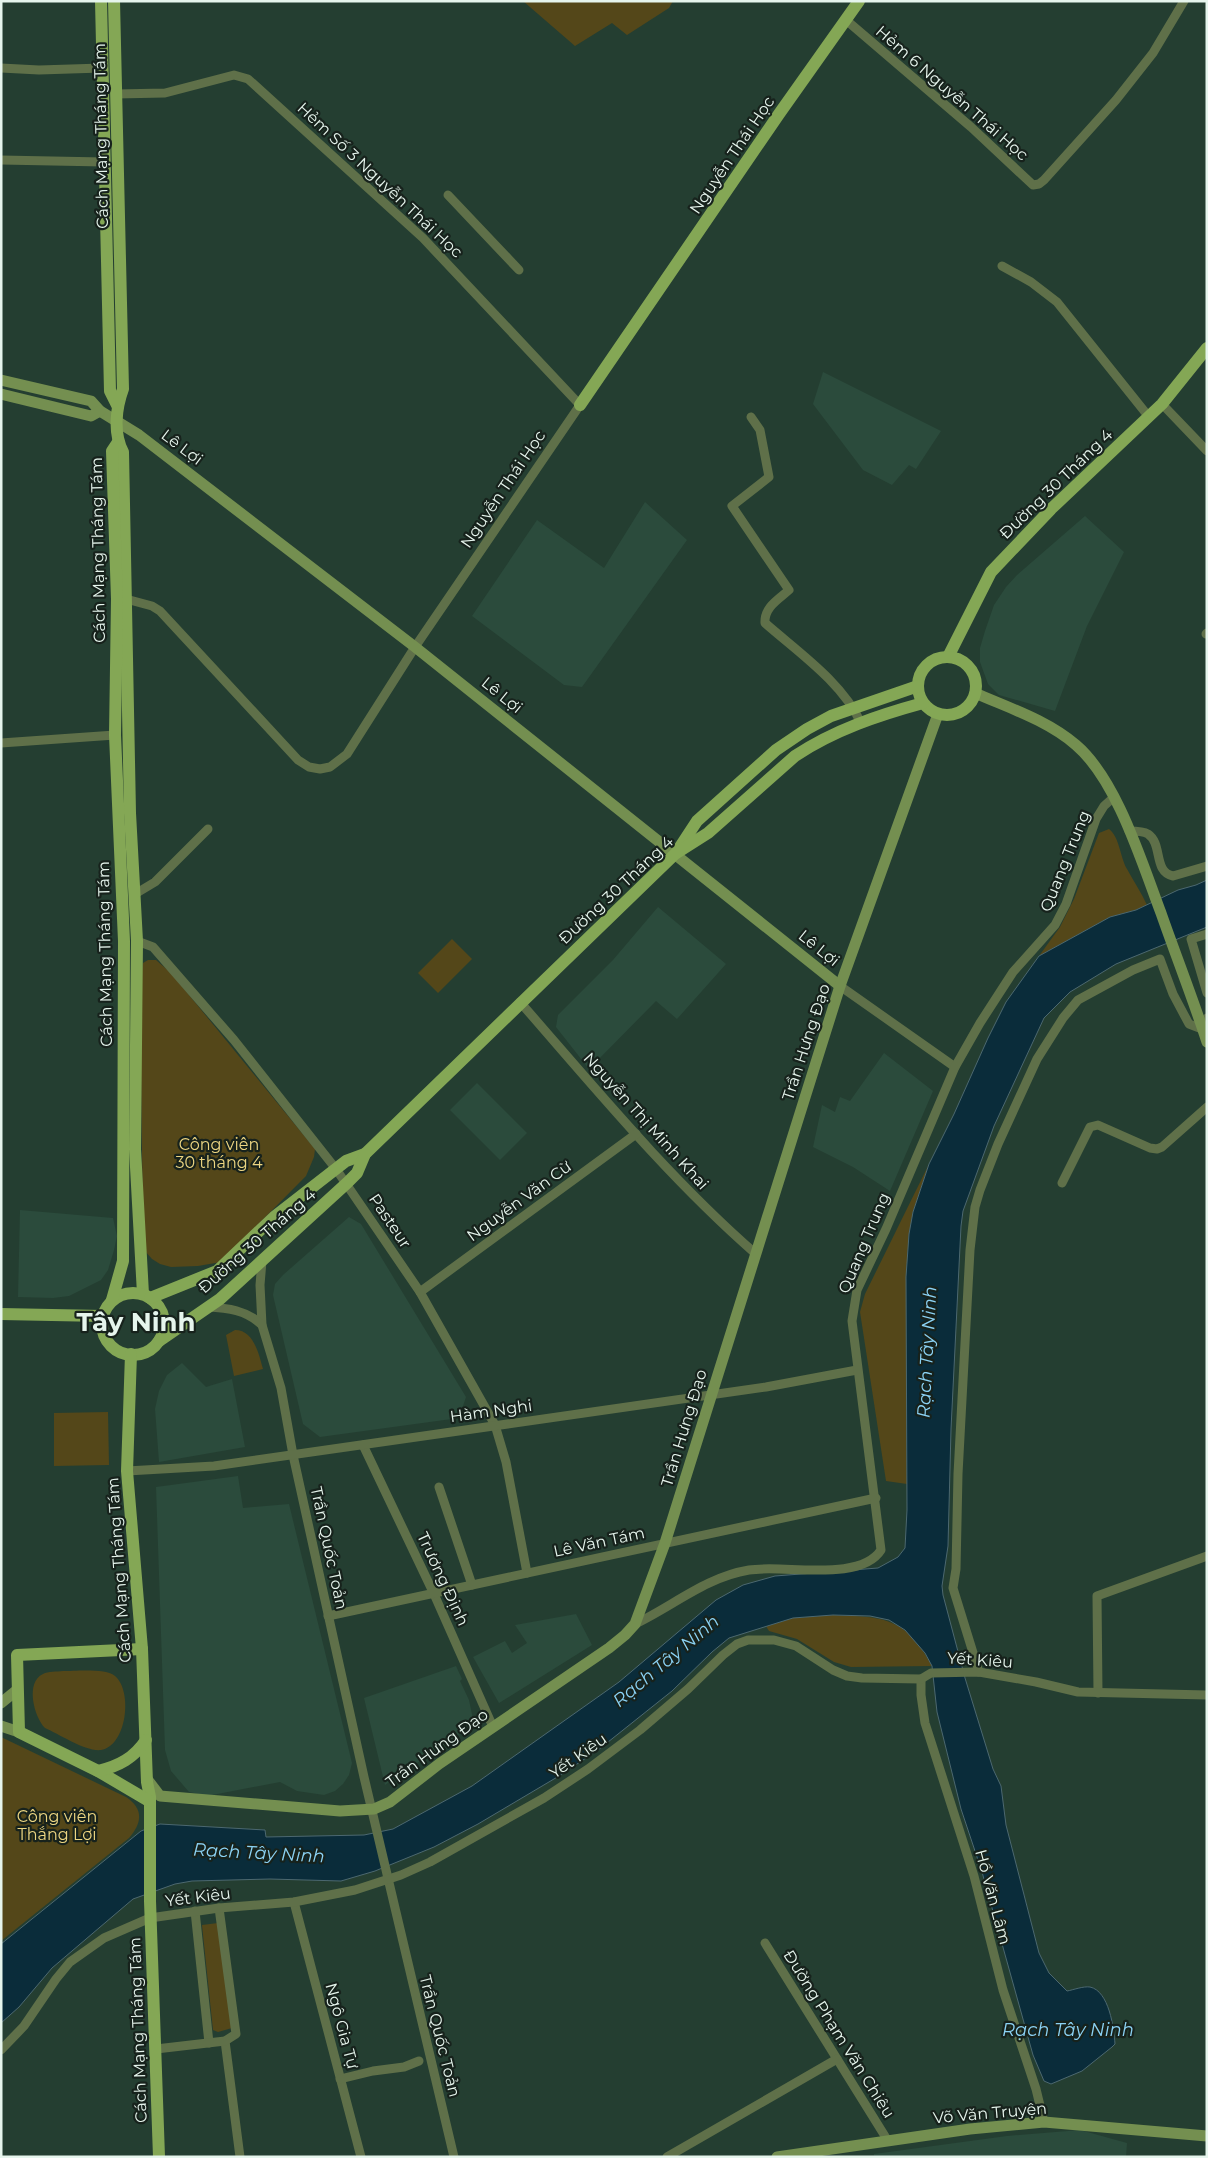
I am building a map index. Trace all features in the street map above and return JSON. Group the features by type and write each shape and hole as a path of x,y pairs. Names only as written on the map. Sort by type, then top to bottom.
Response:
{"main road":[{"name":"Cách Mạng Tháng Tám","path":"101,1 110,391 117,405 118,421 118,442 112,451 121,599 123,779 128,895 124,941 123,1261 112,1300"},
{"name":"Cách Mạng Tháng Tám","path":"114,1 123,379 123,389 117,405"},
{"name":"Nguyễn Thái Học","path":"580,405 779,114 859,1"},
{"path":"102,94 116,94"},
{"name":"Đường 30 Tháng 4","path":"948,657 991,572 1051,509 1162,404 1207,348"},
{"name":"Cách Mạng Tháng Tám","path":"121,599 115,735 123,779"},
{"path":"948,657 964,663 970,669 976,684 971,702 957,714 948,715 938,714 931,710 920,698 918,686 925,667 940,658 948,657"},
{"path":"675,854 697,821 776,750 807,729 831,716 918,686"},
{"name":"Đường 30 Tháng 4","path":"159,1341 207,1308 262,1262 357,1174 365,1154 675,854 708,833 795,756 830,735 924,703"},
{"name":"Cách Mạng Tháng Tám","path":"128,895 137,942 135,1149 146,1296"},
{"path":"124,941 137,942"},
{"name":"Đường 30 Tháng 4","path":"146,1296 217,1271 274,1217 350,1158 365,1154"},
{"path":"128,1293 146,1296 160,1310 163,1318 164,1326 159,1341 146,1352 122,1353 108,1342 102,1325 103,1316 112,1300 128,1293"},
{"path":"1,1314 103,1316"},
{"name":"Cách Mạng Tháng Tám","path":"131,1354 127,1471 142,1650 147,1781 145,1787 146,1797 151,1803 150,1918 159,2157"},
{"path":"19,1732 17,1655 142,1650"},
{"name":"Trần Hưng Đạo","path":"19,1732 98,1771 151,1803"},
{"path":"98,1771 129,1759 138,1752 146,1740"}],"street":[{"name":"Hẻm 6 Nguyễn Thái Học","path":"846,20 971,127 1033,185 1038,184 1116,100 1153,53 1184,1"},
{"path":"1,68 38,70 102,68"},
{"name":"Hẻm Số 3 Nguyễn Thái Học","path":"116,94 166,93 234,75 248,78 423,238 580,405"},
{"path":"1,160 104,162"},
{"path":"448,195 519,270"},
{"path":"1002,266 1031,282 1057,302 1149,417"},
{"name":"Lê Lợi","path":"1,380 91,401 100,411 140,435 415,646 840,986"},
{"path":"1,394 91,416 100,411"},
{"path":"1162,404 1207,451"},
{"name":"Nguyễn Thái Học","path":"121,599 152,606 160,611 298,760 309,768 320,769 330,767 347,754 415,646 580,405"},
{"path":"751,417 760,430 769,477 732,506 790,590 767,610 764,615 765,623 843,692 854,707 861,723"},
{"path":"975,693 1043,722 1076,745 1096,767 1114,798 1129,831 1194,1003 1205,1024 1207,1042"},
{"name":"Trần Hưng Đạo","path":"151,1803 340,1811 374,1809 390,1802 493,1727 609,1648 635,1624 665,1543 840,986 938,714"},
{"path":"1,743 115,735"},
{"name":"Quang Trung","path":"635,1624 696,1588 718,1578 750,1570 828,1569 860,1566 872,1560 881,1550 876,1498 857,1370 852,1321 857,1290 890,1220 955,1067 980,1023 1013,972 1055,925 1066,904 1096,819 1104,806 1114,798"},
{"path":"128,895 155,882 208,830"},
{"path":"1129,831 1146,833 1152,837 1162,868 1168,875 1173,876 1207,866"},
{"path":"1207,934 1191,939 1207,993"},
{"name":"Pasteur","path":"137,942 153,946 234,1040 336,1168 420,1292 495,1425 506,1462 527,1573"},
{"path":"979,1672 953,1588 956,1569 958,1474 974,1207 998,1144 1037,1059 1052,1033 1078,1000 1132,970 1160,958 1173,994 1189,1024 1205,1024"},
{"path":"840,986 955,1067"},
{"name":"Nguyễn Thị Minh Khai","path":"520,1002 636,1134 718,1221 756,1254"},
{"path":"1062,1182 1090,1127 1098,1125 1156,1149 1162,1147 1207,1107"},
{"name":"Nguyễn Văn Cừ","path":"420,1292 636,1134"},
{"name":"Trần Quốc Toản","path":"262,1262 260,1285 262,1325 279,1380 293,1454 364,1777 454,2157"},
{"path":"207,1308 238,1310 254,1317 262,1325"},
{"name":"Hàm Nghi","path":"127,1471 214,1466 711,1394 857,1370"},
{"name":"Trương Định","path":"363,1445 434,1594 493,1727"},
{"path":"439,1487 472,1585"},
{"name":"Lê Văn Tám","path":"328,1616 876,1498"},
{"path":"1098,1694 1097,1596 1207,1556"},
{"name":"Yết Kiêu","path":"1,2050 24,2026 70,1962 104,1938 150,1918 219,1908 294,1902 355,1890 430,1862 544,1798 596,1763 640,1730 688,1689 723,1654 737,1644 748,1640 774,1640 796,1646 833,1670 847,1676 921,1679 931,1673 979,1672 1078,1692 1098,1694 1207,1695"},
{"name":"Hồ Văn Lâm","path":"921,1679 920,1695 925,1723 974,1876 1001,1982 1036,2089 1044,2122"},
{"path":"1,1703 17,1690"},
{"name":"Trần Hưng Đạo","path":"1,1726 19,1732"},
{"name":"Ngô Gia Tự","path":"294,1902 361,2157"},
{"path":"156,2049 225,2041 234,2037 236,2033 219,1908"},
{"path":"195,1911 209,2043"},
{"name":"Đường Phạm Văn Chiêu","path":"765,1943 888,2141"},
{"path":"225,2041 240,2157"},
{"path":"667,2157 837,2059"},
{"path":"340,2079 373,2071 404,2067 419,2061"},
{"name":"Võ Văn Truyện","path":"777,2157 970,2129 1044,2122 1207,2136"}],"shaded area":[{"path":"823,372 941,431 916,469 909,465 892,485 863,470 813,404"},
{"path":"645,502 687,540 582,687 564,685 472,616 537,520 604,568"},
{"path":"1085,516 1124,552 1087,626 1055,711 999,695 988,684 980,662 980,648 994,605 1017,575"},
{"path":"658,907 726,964 677,1019 656,1001 589,1069 556,1027 558,1015 613,960"},
{"path":"884,1053 933,1091 890,1191 853,1167 813,1147 822,1105 835,1112 840,1097 850,1101"},
{"path":"477,1083 527,1133 500,1160 450,1110"},
{"path":"20,1210 113,1218 117,1236 108,1270 101,1280 69,1296 53,1298 18,1297"},
{"path":"349,1217 361,1224 466,1397 459,1418 320,1437 303,1424 273,1295 275,1284"},
{"path":"182,1363 206,1387 232,1379 245,1447 159,1462 155,1409 159,1391 167,1375"},
{"path":"238,1476 243,1508 289,1504 352,1763 349,1775 343,1784 335,1791 324,1795 297,1791 280,1782 207,1796 189,1792 171,1771 165,1750 156,1487"},
{"path":"576,1614 592,1645 499,1703 473,1657 505,1641 512,1653 527,1643 515,1625"},
{"path":"456,1666 462,1679 460,1681 469,1700 474,1724 385,1785 364,1698"},
{"path":"1080,2130 1127,2143 1126,2157 874,2157 874,2154 1007,2136"}],"green space":[{"path":"523,1 673,1 669,8 627,35 612,23 575,46"},
{"path":"1109,829 1118,842 1125,864 1147,905 1110,917 1039,956 1060,927 1074,899 1099,833"},
{"path":"452,939 472,959 438,993 418,973"},
{"name":"Công viên 30 tháng 4","path":"148,960 156,960 171,973 315,1149 314,1157 306,1176 221,1262 198,1266 171,1267 160,1264 145,1251 143,1236 140,983 143,963"},
{"path":"929,1164 913,1212 909,1234 906,1277 907,1484 886,1481 860,1312 865,1294"},
{"path":"235,1330 247,1334 255,1344 263,1369 234,1376 226,1335"},
{"path":"108,1412 109,1465 54,1466 54,1413"},
{"path":"833,1615 866,1617 892,1623 903,1629 913,1638 932,1666 851,1667 834,1662 797,1639 769,1631 766,1626 793,1618"},
{"path":"90,1670 111,1673 121,1683 125,1705 122,1729 117,1739 110,1746 101,1750 88,1748 45,1728 41,1723 33,1700 34,1684 37,1678 45,1673"},
{"name":"Công viên Thắng Lợi","path":"1,1737 126,1797 136,1806 139,1822 129,1838 1,1941"},
{"path":"218,1923 232,2028 218,2032 213,2030 202,1925"}],"water":[{"name":"Rạch Tây Ninh","path":"1207,880 1207,927 1116,964 1070,992 1044,1018 994,1126 963,1211 961,1226 951,1429 948,1546 942,1586 943,1595 965,1678 993,1769 1001,1786 1006,1825 1039,1953 1049,1973 1067,1991 1090,1987 1102,1995 1112,2020 1115,2044 1112,2047 1082,2071 1051,2084 1044,2081 1033,2055 982,1872 961,1809 937,1712 932,1666 925,1653 905,1630 889,1620 870,1616 833,1615 793,1618 729,1638 672,1691 598,1750 559,1776 478,1824 434,1847 375,1871 341,1881 270,1879 192,1881 175,1884 133,1899 52,1968 19,2007 1,2023 1,1944 141,1831 160,1824 265,1830 266,1837 364,1835 393,1829 472,1786 619,1682 716,1600 743,1585 775,1576 878,1568 898,1557 905,1548 907,1510 906,1277 909,1234 913,1212 929,1164 1006,1002 1039,956 1110,917 1136,910 1178,890"}],"district":[{"name":"Tây Ninh","path":"136,1322"}]}
